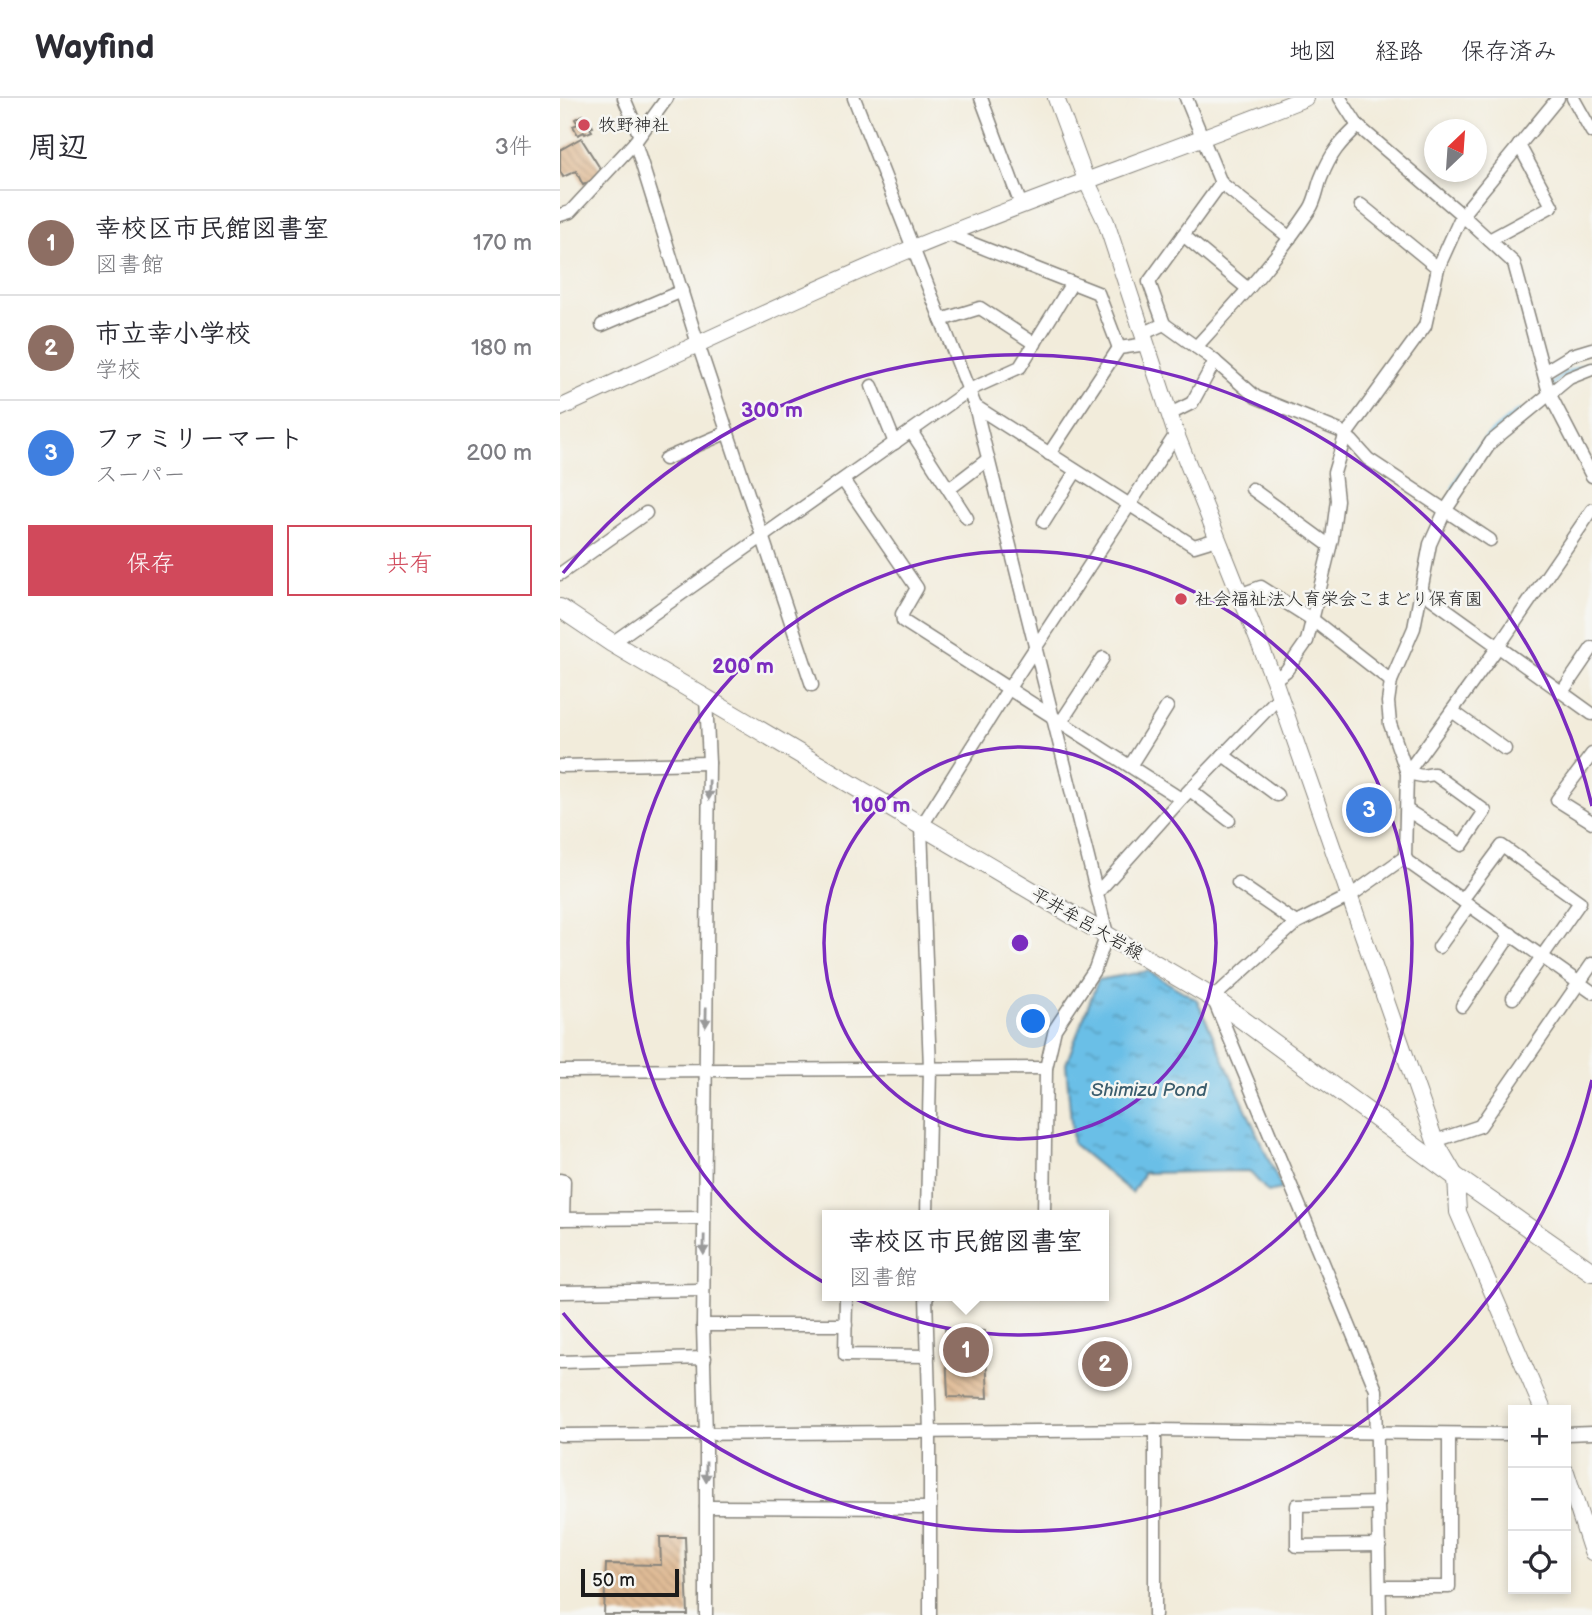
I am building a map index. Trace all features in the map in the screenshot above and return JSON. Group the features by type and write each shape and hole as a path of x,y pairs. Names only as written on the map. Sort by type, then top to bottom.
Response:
{"main road":[{"name":"平井牟呂大岩線","path":"560,608 612,643 1213,999 1455,1177 1592,1272"}],"street":[{"path":"624,98 698,344 812,685"},
{"path":"560,215 570,212 637,138 667,98"},
{"path":"854,98 975,406 1035,648 1057,719 1107,934 1095,969 1055,1029 1046,1068 1044,1210"},
{"path":"981,98 1021,205"},
{"path":"1056,98 1086,180 1106,222 1176,433 1280,696 1435,1141 1455,1177 1458,1212 1541,1405"},
{"path":"1186,98 1221,183 1290,238"},
{"path":"560,408 913,248 1305,98"},
{"path":"1340,98 1358,126 1514,263 1547,384 1592,476"},
{"path":"1274,680 1286,671 1307,641 1330,547 1337,500 1334,473 1345,436 1425,326 1438,268 1462,215 1558,98"},
{"path":"1573,98 1592,132"},
{"path":"1196,347 1290,238 1313,205 1334,149 1358,126"},
{"path":"1489,240 1552,206 1519,145"},
{"path":"1221,183 1149,282 1164,324 1256,397 1321,422 1345,436 1368,459 1490,540"},
{"path":"1360,205 1438,268"},
{"path":"948,234 1098,293 1119,348"},
{"path":"1183,235 1248,289"},
{"path":"612,643 969,390 1020,367 1072,283"},
{"path":"602,325 682,291"},
{"path":"941,320 979,308 1035,344"},
{"path":"1049,454 1119,348 1144,339 1164,324"},
{"path":"1592,349 1572,355 1491,442 1446,511 1430,544 1414,628 1391,681 1388,702 1390,724 1407,773 1405,857 1408,862 1592,992"},
{"path":"1170,414 1192,403 1215,362"},
{"path":"1547,384 1592,369"},
{"path":"872,386 895,443"},
{"path":"975,406 1194,546 1217,539"},
{"path":"911,431 967,518"},
{"path":"665,459 728,432"},
{"path":"927,1210 930,1068 921,827 1176,433"},
{"path":"949,489 987,460"},
{"path":"1044,522 1076,471"},
{"path":"843,480 917,588 902,614 903,621 1130,766 1228,820"},
{"path":"1252,489 1330,547"},
{"path":"1407,773 1592,510"},
{"path":"560,574 646,513"},
{"path":"1239,595 1261,587 1312,620 1391,681"},
{"path":"1421,591 1592,714"},
{"path":"1562,692 1592,648"},
{"path":"1057,719 1103,658"},
{"path":"1097,893 1185,795 1280,696"},
{"path":"706,697 709,763 703,1290 706,1615"},
{"path":"1130,766 1167,707"},
{"path":"1452,711 1505,749"},
{"path":"1592,754 1557,800 1592,822"},
{"path":"1223,755 1277,795"},
{"path":"560,766 709,763"},
{"path":"1406,810 1462,845 1485,811 1434,774 1422,776 1407,773"},
{"path":"1439,947 1502,846 1580,902 1513,998"},
{"path":"1381,1615 1376,1390 1213,999 1296,922 1350,896 1405,857"},
{"path":"1238,883 1296,922"},
{"path":"1462,1006 1511,934"},
{"path":"1435,1141 1480,1126 1592,964"},
{"path":"560,1071 1046,1068"},
{"path":"560,1180 564,1181 562,1219 704,1218"},
{"path":"560,1292 703,1290"},
{"path":"846,1301 845,1355 928,1356"},
{"path":"928,1301 930,1615"},
{"path":"703,1325 846,1325"},
{"path":"560,1362 705,1358"},
{"path":"1155,1430 1155,1615"},
{"path":"560,1436 1155,1430 1508,1434"},
{"path":"1571,1434 1592,1433"},
{"path":"1381,1587 1449,1587 1449,1435"},
{"path":"1571,1487 1592,1552"},
{"path":"1379,1503 1297,1505 1297,1546 1380,1545"},
{"path":"706,1507 930,1508"}],"water":[{"name":"Shimizu Pond","path":"1148,971 1197,1000 1282,1189 1268,1192 1249,1171 1144,1173 1132,1193 1073,1144 1066,1064 1098,980"}],"building":[{"name":"牧野神社","path":"582,115 585,120 588,118 593,127 590,128 592,131 578,135 573,126 578,124 575,119"},
{"path":"581,138 603,173 583,185 576,171 563,177 560,171 560,150"},
{"path":"945,1328 985,1331 988,1398 948,1397"},
{"path":"660,1537 685,1537 688,1615 604,1615 606,1564 661,1565"}],"waterway":[{"path":"1552,385 1565,373 1592,362"},
{"path":"1453,489 1480,445 1519,411"}],"place":[{"name":"牧野神社","path":"584,125"},
{"name":"社会福祉法人育栄会こまどり保育園","path":"1181,599"},
{"name":"ファミリーマート","path":"1369,810"},
{"name":"幸校区市民館図書室","path":"966,1350"},
{"name":"市立幸小学校","path":"1105,1364"}]}
